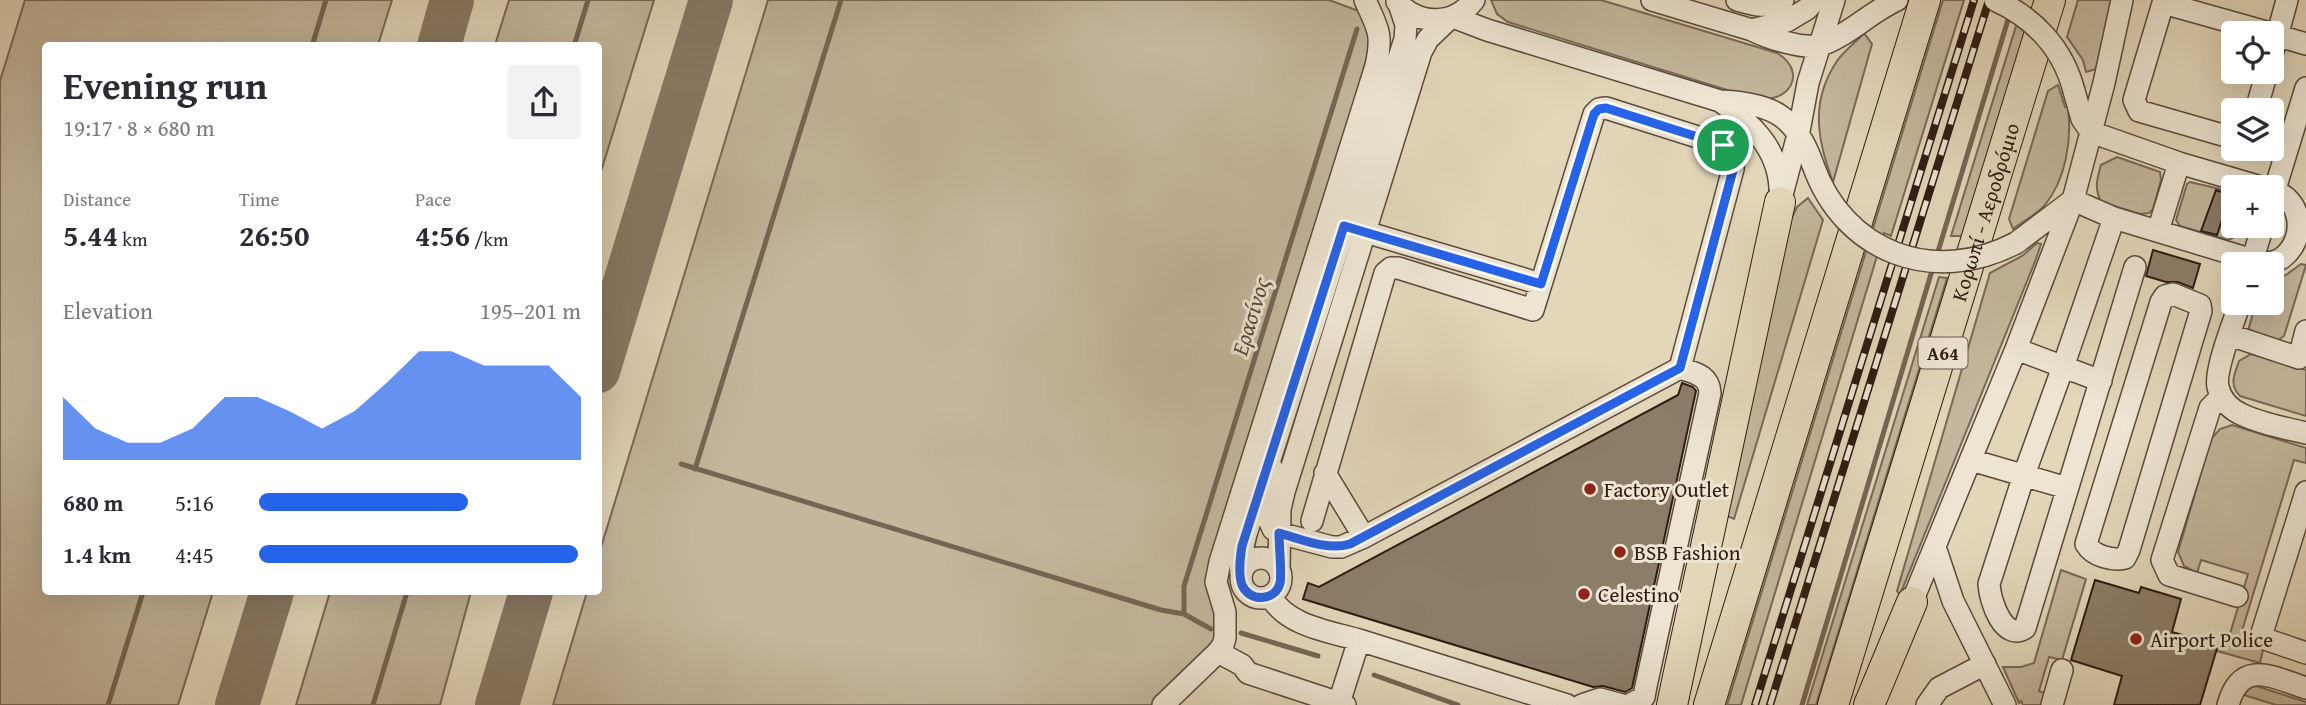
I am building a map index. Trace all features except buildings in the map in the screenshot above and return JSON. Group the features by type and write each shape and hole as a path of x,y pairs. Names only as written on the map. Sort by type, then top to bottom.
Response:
{"highway":[{"path":"1709,705 1924,0"},
{"name":"Κορωπί - Αεροδρόμιο","path":"1833,705 2050,0"},
{"path":"1672,705 1780,201"},
{"path":"1869,705 1912,602"}],"street":[{"path":"1163,705 1218,652 1225,638 1225,612 1216,582 1220,562 1376,66 1380,47 1378,28 1365,0"},
{"path":"1397,2 1406,26 1405,39 1354,229 1283,492 1279,533 1280,582 1269,596 1251,596 1242,586 1242,546 1354,229 1421,52 1428,39 1474,0"},
{"path":"1652,0 1786,43 1820,46 1870,14 1898,0"},
{"path":"1737,0 1761,7 1783,0"},
{"path":"1752,30 1787,21 1807,9 1815,0"},
{"path":"1780,201 1799,131 1808,83 1834,0"},
{"path":"1995,0 2039,28 2062,58 2082,119 2091,132 2221,176"},
{"path":"1912,602 2016,349 2073,200 2122,0"},
{"path":"2279,21 2287,0"},
{"path":"2221,21 2163,1 2134,100 2139,111 2221,135"},
{"path":"1397,2 1422,19 1451,18 1720,101 1744,102 1762,107 1792,123 1799,131 1826,194 1846,220 1860,234 1893,252 1928,262 1960,262 1997,253 2016,243 2073,200"},
{"path":"2284,41 2306,44"},
{"path":"2277,175 2301,119 2306,88"},
{"path":"1720,101 1749,123 1765,143 1779,172 1780,201"},
{"path":"1270,463 1273,472 1266,513 1269,523 1279,533 1341,547 1680,368 1733,170 1734,158 1730,150 1723,145 1606,108 1599,109 1594,114 1533,310 1391,268 1385,274 1312,521"},
{"path":"2158,231 2179,163"},
{"path":"2284,195 2293,201 2299,213 2298,236 2293,248 2284,257"},
{"path":"2073,200 2114,218 2222,252"},
{"path":"2114,218 2024,475 1989,584 1989,593 2006,628 2012,632 2025,628 2135,267"},
{"path":"1354,229 1541,284"},
{"path":"2173,294 2196,302 2201,311 2175,396 2129,550 2125,558 2117,559 2097,554 2086,544 2161,302 2165,296 2173,294"},
{"path":"2236,315 2217,380 2215,402 2162,560 2163,568 2169,575 2237,596"},
{"path":"2230,335 2303,359 2306,331"},
{"path":"2016,349 2101,381"},
{"path":"1629,705 1644,697 1710,393 1710,384 1703,376 1680,368"},
{"path":"2175,396 2215,402 2229,406 2246,416 2306,433"},
{"path":"1971,460 2067,488"},
{"path":"1325,473 1364,537"},
{"path":"2306,492 2262,633 2265,639 2306,653"},
{"path":"1935,547 1953,601 2005,705"},
{"path":"1241,574 1248,563 1259,558 1271,561 1279,570"},
{"path":"1912,602 1928,595 1944,594 1953,601"},
{"path":"1269,596 1295,620 1567,705"},
{"path":"1218,652 1236,661 1248,673 1342,704 1359,640"},
{"path":"1927,705 1938,688 1985,664"},
{"path":"2052,705 2062,670"},
{"path":"2228,705 2239,680 2248,676 2262,674 2306,688"},
{"path":"1582,705 1600,699 1622,705"}],"shaded area":[{"path":"25,0 392,0 379,42 42,42 42,595 212,595 178,705 0,705 0,81"},
{"path":"509,0 654,0 602,168 602,42 496,42"},
{"path":"768,0 1329,0 1359,11 1372,41 1211,576 1217,614 1215,636 1196,663 1152,705 553,705 586,595 602,595 602,544"},
{"path":"1491,0 1601,0 1777,53 1787,61 1793,78 1785,92 1776,97 1753,98 1508,22 1497,14"},
{"path":"1943,0 1964,0 1891,236 1884,233 1741,705 1727,705"},
{"path":"2078,0 2112,0 2096,69 2086,72 2083,60 2067,37"},
{"path":"2017,23 2026,30 1966,236 1951,236"},
{"path":"1864,33 1872,44 1833,182 1820,136 1823,91 1837,61"},
{"path":"2058,85 2065,107 2068,107 2069,120 2068,146 2062,172 2052,196 2044,206 2013,229 2009,219 2048,91"},
{"path":"2117,157 2160,172 2161,180 2153,209 2149,213 2140,214 2101,202 2097,179 2101,165"},
{"path":"2190,182 2221,189 2221,238 2180,226 2176,220 2187,184"},
{"path":"1808,198 1823,220 1734,519 1727,516 1786,230 1797,207"},
{"path":"2037,243 2041,244 2036,259 1900,595 1897,591 1990,273 2022,256"},
{"path":"2301,264 2306,265 2284,336 2277,341 2250,331 2249,327 2252,315 2284,315 2286,275"},
{"path":"1939,277 1947,278 1816,705 1807,705"},
{"path":"2251,354 2306,370 2306,416 2240,396 2234,388 2234,375 2239,361"},
{"path":"2232,425 2306,448 2306,463 2294,460 2241,634 2253,638 2256,647 2263,650 2260,663 2217,651 2218,645 2226,647 2248,574 2201,560 2197,573 2184,566 2178,552 2211,439 2220,429"},
{"path":"2061,570 2086,579 2062,660 2049,657 2039,691 2048,694 2044,705 2023,705 2021,701 2019,703 2003,667 2021,667 2034,663"},
{"path":"329,595 470,595 440,705 296,705"},
{"path":"2256,686 2306,702 2306,705 2276,705 2244,695 2250,687"}],"waterway":[{"path":"313,42 326,0"},
{"path":"575,42 588,0"},
{"path":"695,469 841,0"},
{"path":"1937,255 2010,13"},
{"name":"Ερασίνος","path":"1184,614 1184,586 1357,29"},
{"path":"1802,705 1934,264"},
{"name":"Ερασίνος","path":"681,464 1161,610 1184,614 1211,629"},
{"path":"108,705 142,595"},
{"name":"Ερασίνος","path":"373,705 406,595"},
{"name":"Ερασίνος","path":"1241,633 1318,656"},
{"name":"Ερασίνος","path":"1374,675 1458,705"}],"taxiway":[{"path":"440,42 452,0"},
{"path":"602,358 711,0"},
{"path":"237,705 271,595"},
{"path":"497,705 530,595"}],"railway":[{"path":"1755,705 1974,0"},
{"path":"1770,705 1989,0"}],"place":[{"name":"Factory Outlet","path":"1590,489"},
{"name":"BSB Fashion","path":"1620,552"},
{"name":"Celestino","path":"1584,594"},
{"name":"Airport Police","path":"2136,639"}],"route":[{"path":"1606,108 1723,145 1730,150 1734,158 1733,170 1680,368 1350,544 1332,547 1279,533 1278,588 1263,598 1251,596 1246,592 1241,580 1242,546 1344,226 1541,284 1594,114 1599,109 1606,108"}]}
